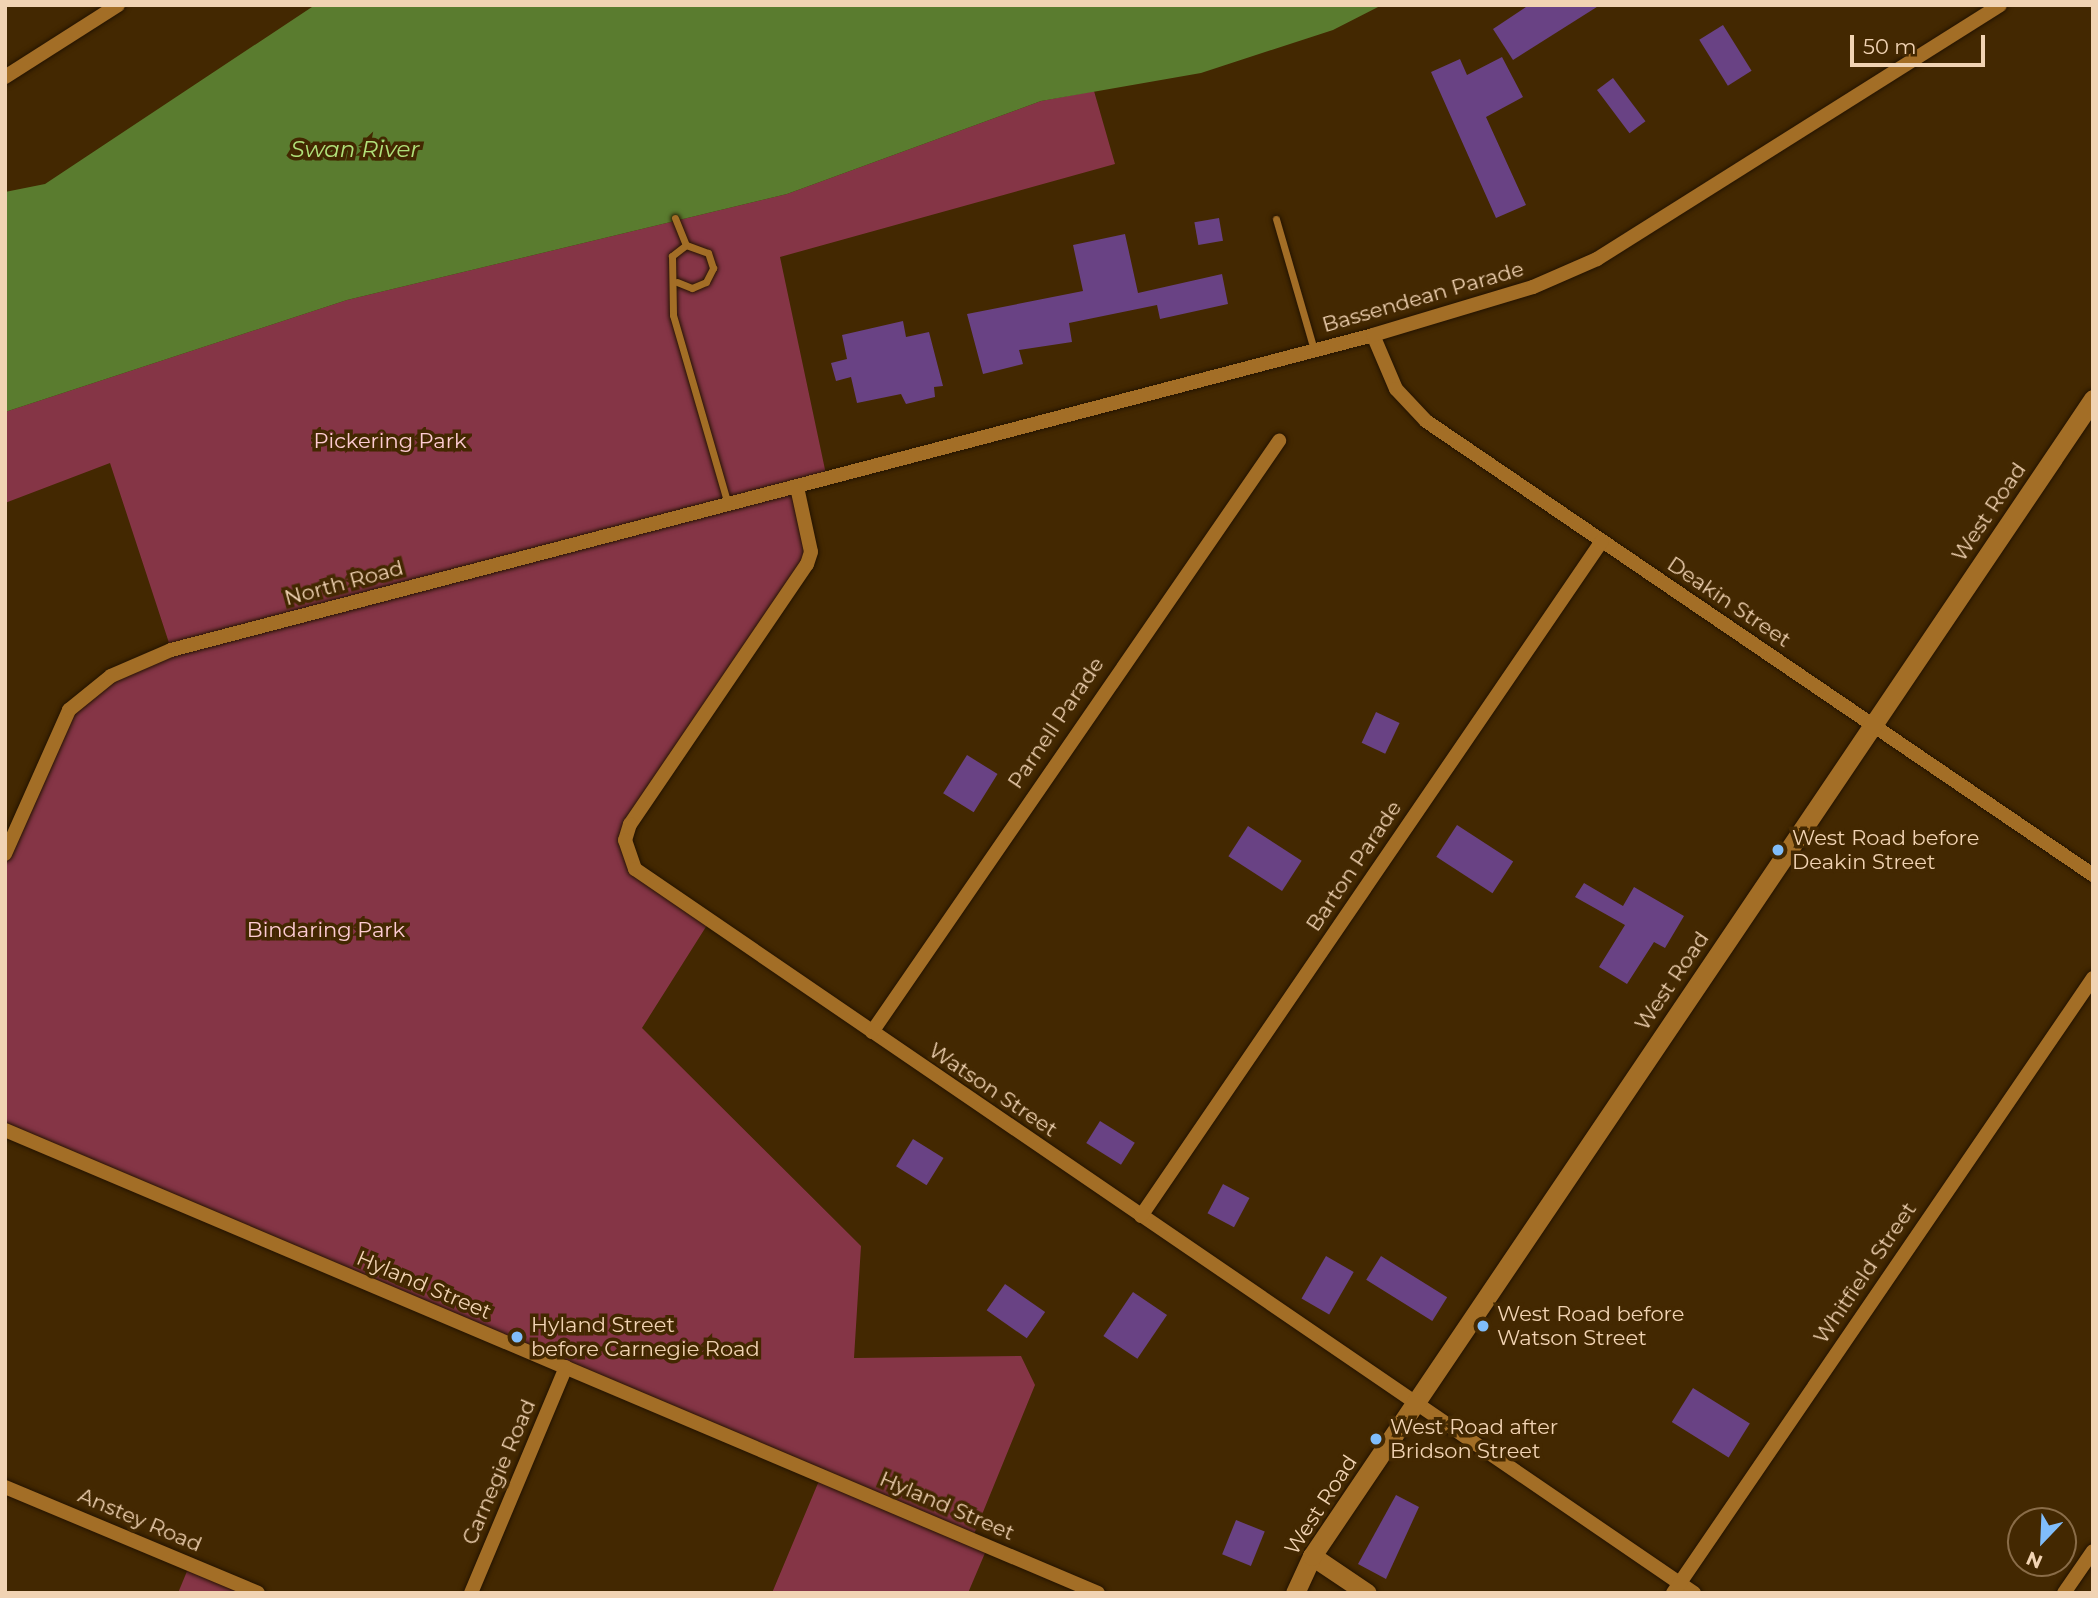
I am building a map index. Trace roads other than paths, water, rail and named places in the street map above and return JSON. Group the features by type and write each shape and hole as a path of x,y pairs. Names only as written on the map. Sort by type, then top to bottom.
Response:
{"street":[{"path":"5,77 117,5"},
{"name":"Bassendean Parade","path":"797,487 1373,335 1534,287 1597,259 2000,5"},
{"name":"Deakin Street","path":"1373,335 1409,406 1602,541 2093,875"},
{"name":"West Road","path":"1296,1593 1312,1556 2093,399"},
{"name":"Parnell Parade","path":"872,1032 1279,440"},
{"name":"North Road","path":"5,854 60,722 111,676 171,650 797,487"},
{"name":"Watson Street","path":"797,487 811,552 807,564 631,824 627,856 649,880 1415,1402 1676,1587 1694,1593"},
{"name":"Barton Parade","path":"1141,1216 1602,541"},
{"name":"Whitfield Street","path":"1676,1587 2093,978"},
{"name":"Hyland Street","path":"5,1130 1098,1593"},
{"name":"Carnegie Road","path":"471,1593 566,1367"},
{"name":"Anstey Road","path":"5,1487 258,1593"},
{"path":"2064,1593 2093,1551"},
{"path":"1312,1556 1367,1593"}],"lane":[{"path":"675,218 686,245 708,253 711,276 699,286 677,282"},
{"path":"1276,219 1314,351"},
{"path":"686,245 672,256 677,282 673,315 728,504"}],"water":[{"name":"Swan River","path":"315,5 1382,5 1333,30 1201,73 1041,101 787,194 347,300 5,412 5,192 45,184"}],"place":[{"name":"West Road before Deakin Street","path":"1778,850"},
{"name":"West Road before Watson Street","path":"1483,1326"},
{"name":"Hyland Street before Carnegie Road","path":"517,1337"},
{"name":"West Road after Bridson Street","path":"1376,1439"}],"park label":[{"name":"Pickering Park","path":"390,441"},
{"name":"Bindaring Park","path":"326,930"}]}
